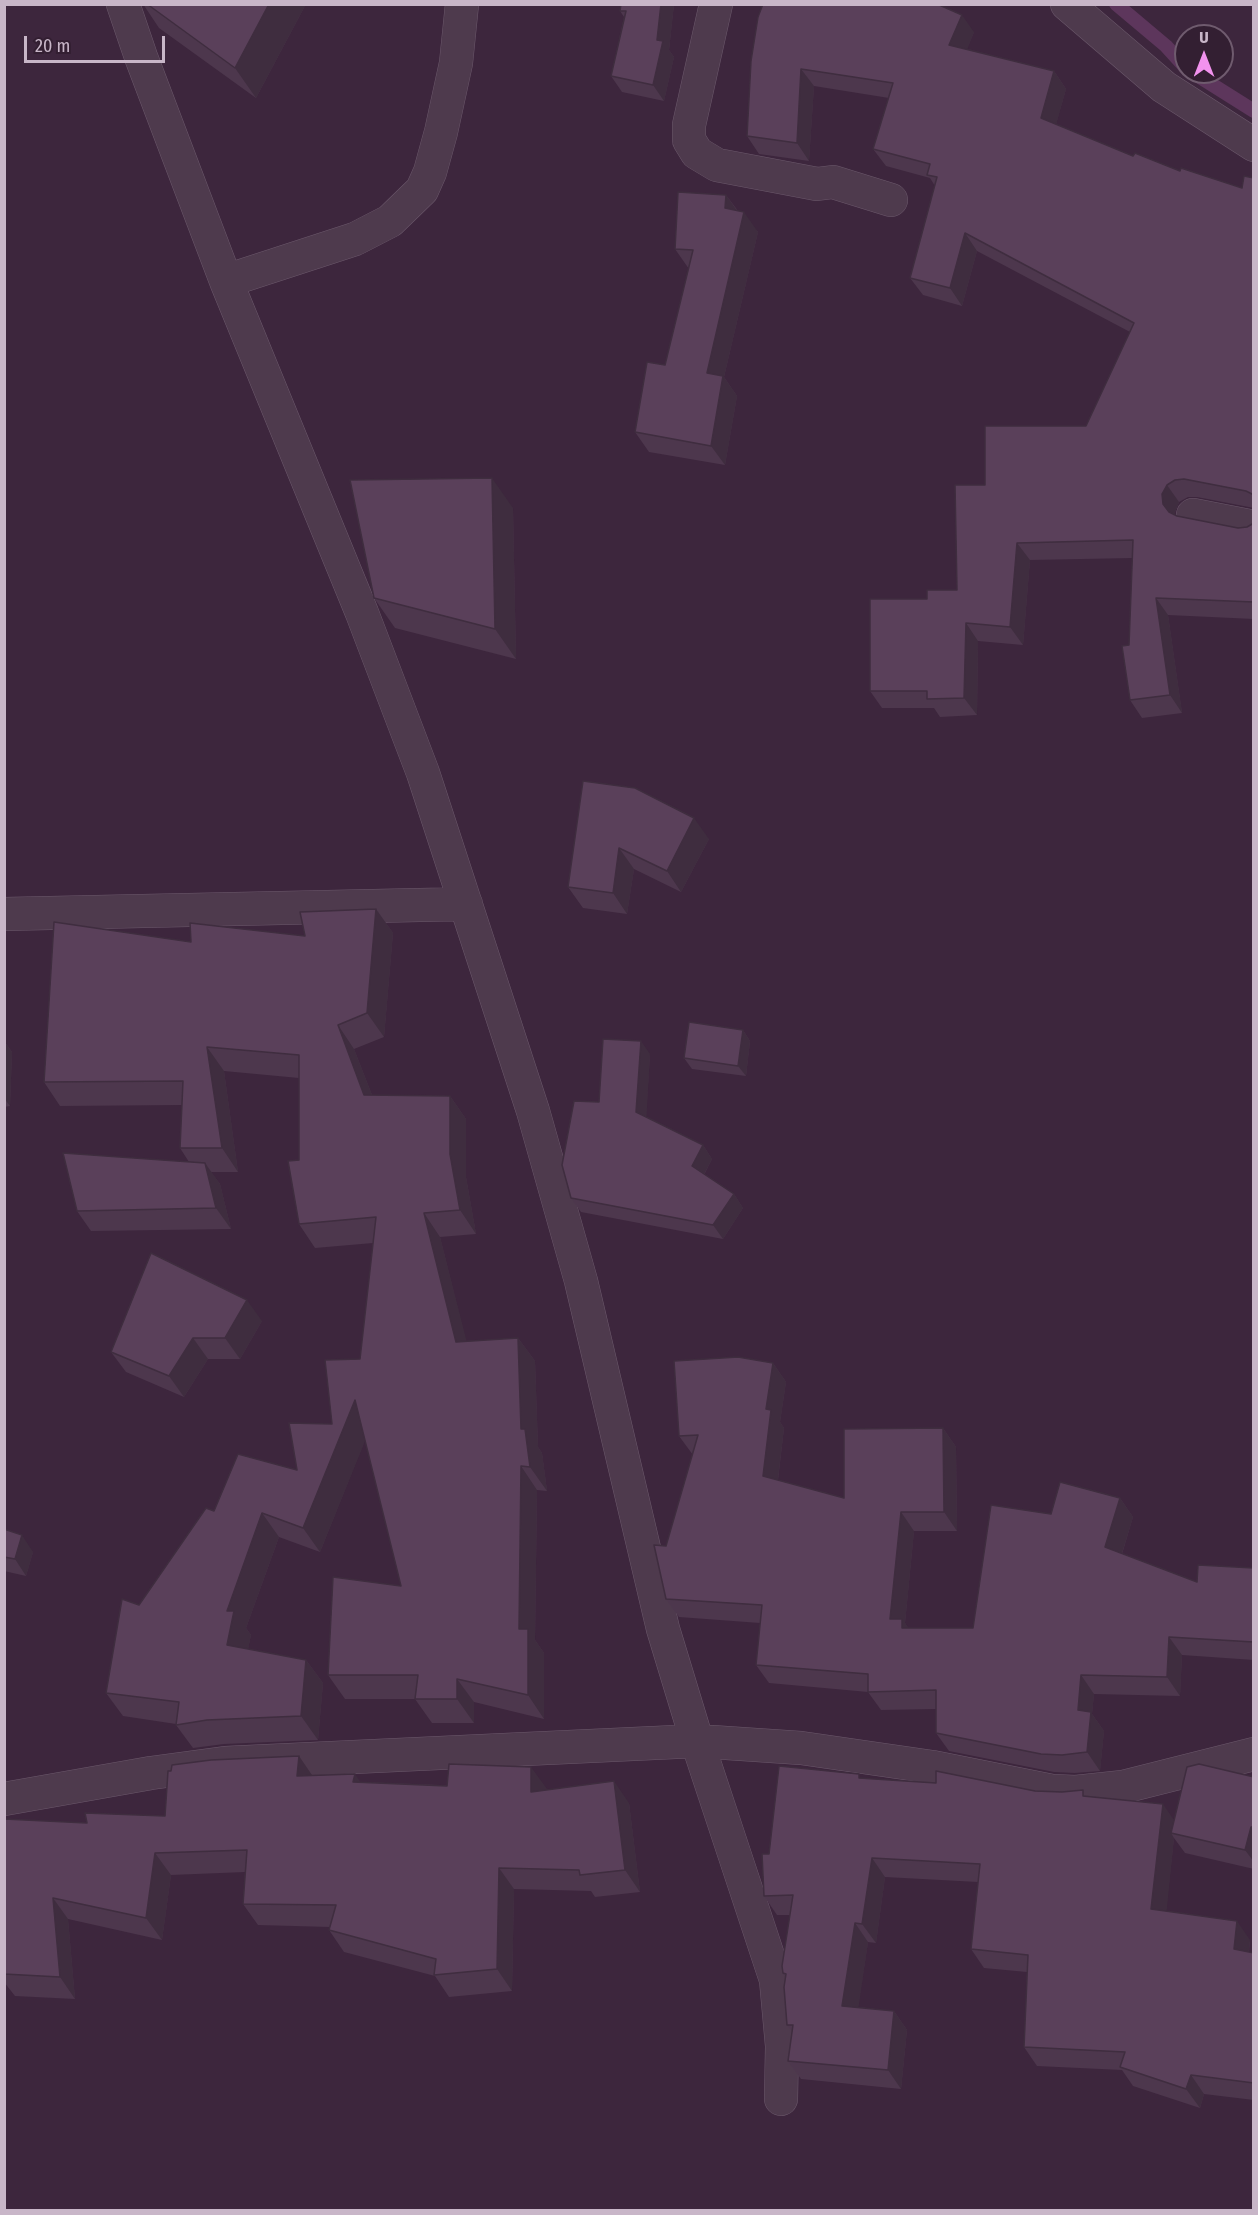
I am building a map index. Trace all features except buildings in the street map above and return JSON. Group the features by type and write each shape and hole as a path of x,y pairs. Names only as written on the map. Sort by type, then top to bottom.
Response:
{"street":[{"path":"123,4 226,281 362,613 423,773 533,1111 580,1281 663,1629 697,1741 776,1980 782,2046 781,2099"},
{"path":"226,281 355,239 390,221 422,190 430,172 454,74 462,4"},
{"path":"716,4 689,125 689,140 697,153 717,165 817,184 833,182 891,200"},
{"path":"1067,4 1164,87 1254,146"},
{"path":"1192,515 1254,527"},
{"path":"4,914 466,904"},
{"path":"4,1799 151,1773 225,1763 697,1741 801,1748 932,1767 1052,1791 1076,1792 1123,1787 1254,1754"}],"waterway":[{"path":"1116,4 1174,55"},
{"path":"1211,84 1254,111"}]}
